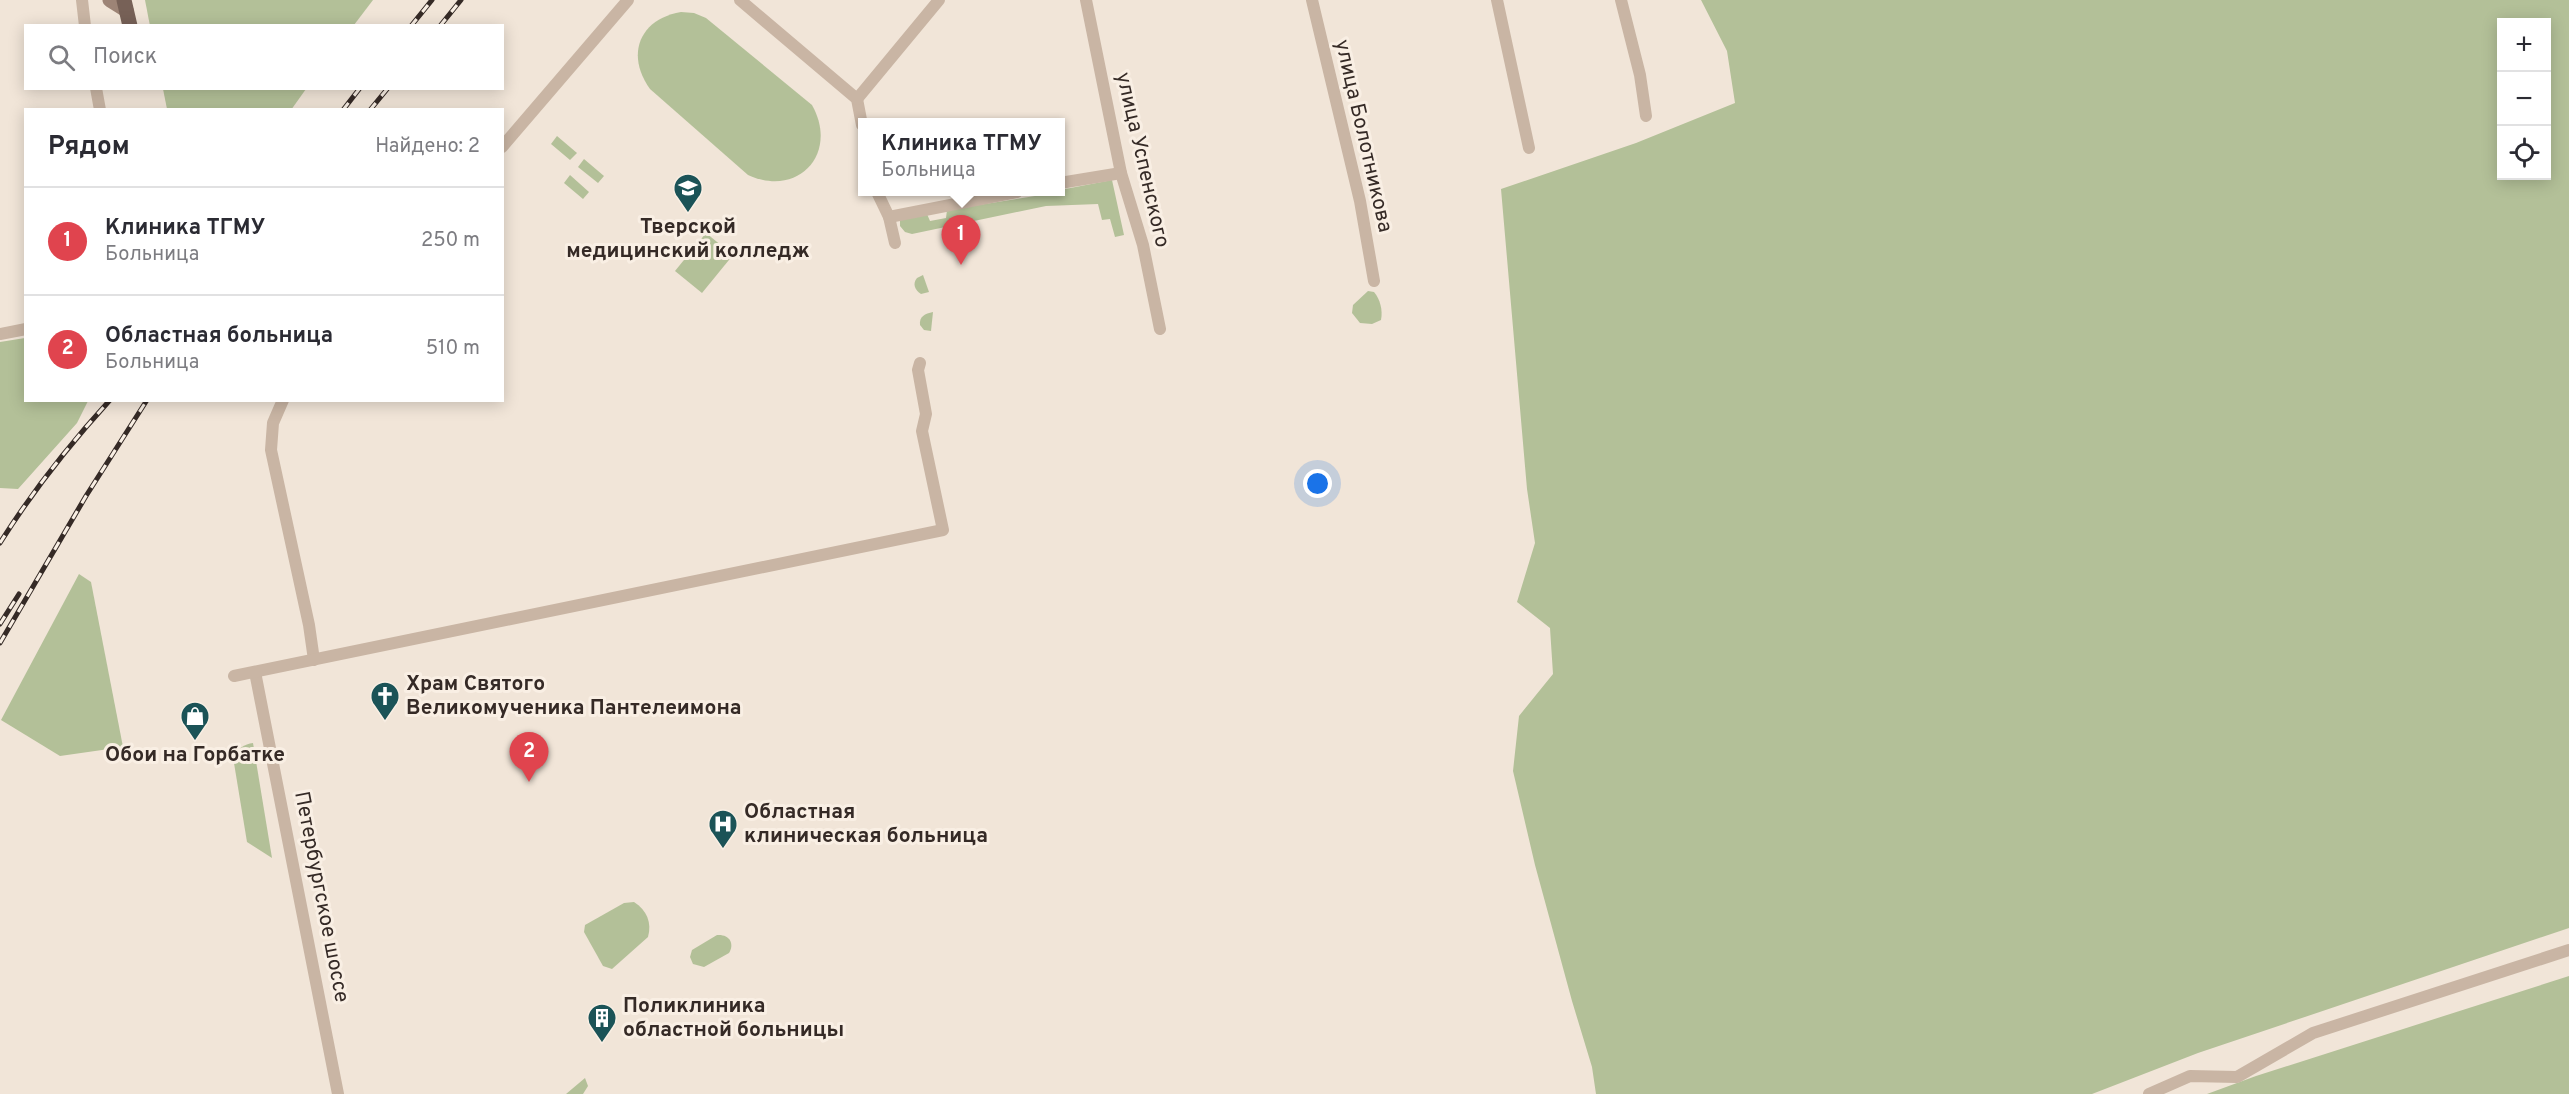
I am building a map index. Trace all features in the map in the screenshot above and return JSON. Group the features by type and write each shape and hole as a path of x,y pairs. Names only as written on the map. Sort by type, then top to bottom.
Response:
{"main road":[{"path":"125,5 130,24"}],"street":[{"path":"82,0 85,24"},
{"path":"110,0 125,5"},
{"path":"504,145 628,0"},
{"path":"856,99 939,0"},
{"name":"улица Успенского","path":"1086,0 1121,173 1143,245 1160,329"},
{"name":"улица Болотникова","path":"1312,0 1360,201 1374,281"},
{"path":"1497,0 1529,148"},
{"path":"1621,0 1640,75 1646,116"},
{"path":"742,1 856,99 860,118"},
{"path":"96,90 100,108"},
{"path":"1065,182 1121,173"},
{"path":"880,196 889,217 895,243"},
{"path":"889,217 997,196"},
{"path":"0,334 24,329"},
{"path":"234,676 943,530 922,431 926,414 918,370 920,363"},
{"path":"282,402 273,423 271,450 314,660"},
{"name":"Петербургское шоссе","path":"255,672 338,1094"},
{"path":"2149,1094 2190,1076 2237,1077 2313,1033 2569,950"}],"green space":[{"path":"145,0 373,0 355,24 150,24"},
{"path":"1701,0 2569,0 2569,928 2198,1053 2092,1094 1596,1094 1592,1067 1535,865 1513,771 1519,716 1553,674 1550,628 1517,602 1535,543 1527,489 1501,189 1636,143 1735,103 1727,51"},
{"path":"681,12 694,13 706,18 812,105 819,123 821,139 817,154 809,167 798,176 783,181 766,181 748,175 650,89 642,76 639,63 638,51 641,40 655,22"},
{"path":"163,90 305,90 292,108 167,108"},
{"path":"557,136 577,153 570,160 551,144"},
{"path":"584,159 604,176 598,183 578,167"},
{"path":"570,175 589,192 583,199 564,183"},
{"path":"1112,180 1124,235 1115,237 1110,219 1102,220 1098,204 1046,206 912,234 905,232 900,226 900,220 927,214 930,221 946,218 947,210 1035,196 1065,196 1065,189"},
{"path":"706,233 733,255 702,293 675,271"},
{"path":"923,275 929,292 921,294 914,285 917,278"},
{"path":"1368,291 1374,292 1381,309 1381,320 1372,324 1360,323 1352,313 1353,305"},
{"path":"933,312 931,331 924,330 920,325 920,319"},
{"path":"24,338 24,402 88,402 77,423 18,489 0,488 0,342"},
{"path":"79,574 91,582 123,747 60,756 1,720"},
{"path":"253,743 272,858 247,842 233,757 241,747"},
{"path":"634,902 647,917 648,937 612,969 603,966 584,932 585,925 624,903"},
{"path":"717,935 725,936 730,940 729,953 704,967 693,964 690,957 692,950"},
{"path":"2569,976 2569,1094 2207,1094 2256,1076"},
{"path":"585,1078 588,1086 583,1094 566,1094"}],"railway":[{"path":"413,24 432,0"},
{"path":"442,24 461,0"},
{"path":"345,108 358,90"},
{"path":"372,108 386,90"},
{"path":"0,543 52,469 108,402"},
{"path":"0,643 86,496 146,402"},
{"path":"0,624 19,594"}],"place":[{"name":"Тверской медицинский колледж","path":"688,214"},
{"name":"Клиника ТГМУ","path":"961,265"},
{"name":"Храм Святого Великомученика Пантелеимона","path":"385,722"},
{"name":"Обои на Горбатке","path":"195,742"},
{"name":"Областная больница","path":"529,782"},
{"name":"Областная клиническая больница","path":"723,850"},
{"name":"Поликлиника областной больницы","path":"602,1044"}]}
